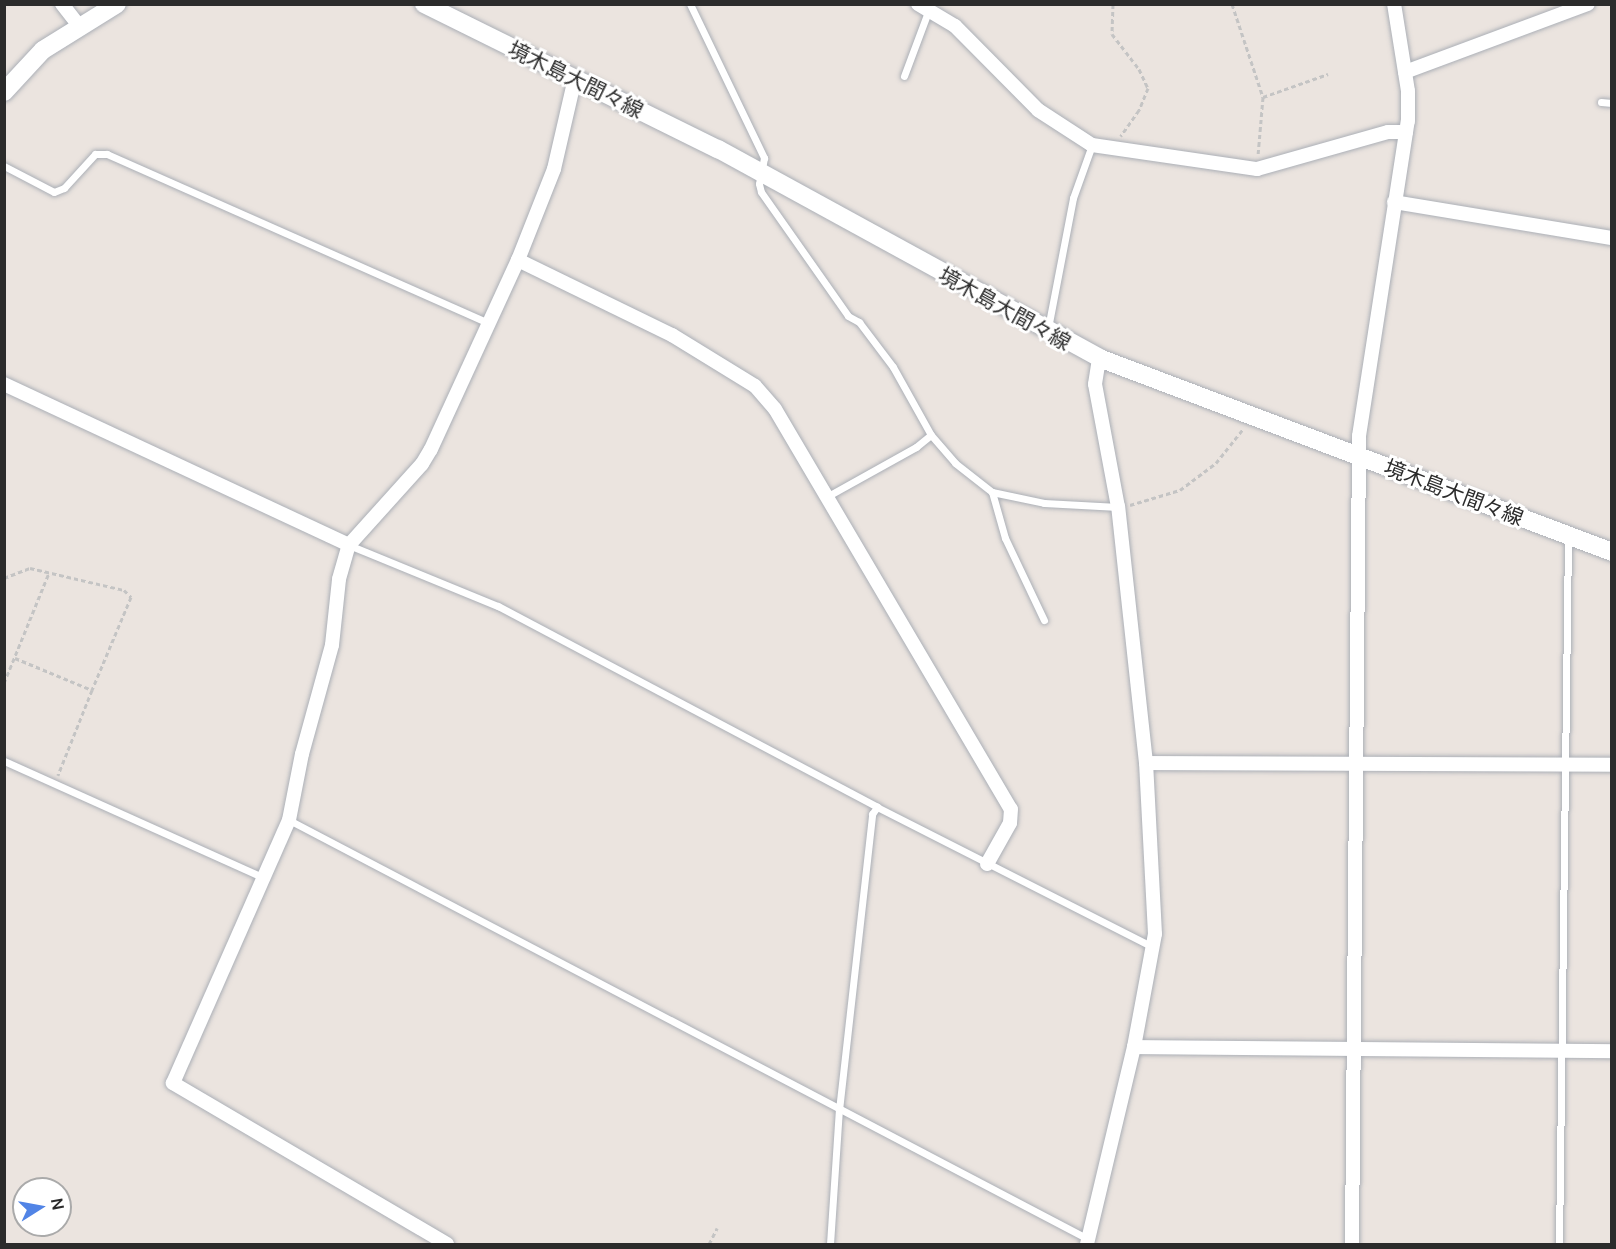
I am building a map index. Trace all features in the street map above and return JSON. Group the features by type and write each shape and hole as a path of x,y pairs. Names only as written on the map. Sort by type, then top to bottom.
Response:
{"main road":[{"path":"4,92 43,50 117,4"},
{"name":"境木島大間々線","path":"424,4 575,78 762,175 1046,332 1099,358 1611,552"}],"street":[{"path":"62,4 79,26"},
{"path":"1352,1245 1359,456 1372,338 1406,132 1405,72 1394,4"},
{"path":"1405,72 1588,4"},
{"path":"923,7 955,26 1038,110 1092,145 1257,169 1388,132 1406,132"},
{"path":"447,1245 173,1083 290,820 302,754 332,645 339,579 349,545 422,464 518,260 554,169 575,78"},
{"path":"1394,202 1611,238"},
{"path":"518,260 672,335 755,386 785,424 1011,809 1010,823 987,864"},
{"path":"1087,1242 1134,1047 1154,947 1146,764 1118,507 1095,384 1099,358"},
{"path":"4,384 349,545"},
{"path":"1146,764 1357,762 1611,765"},
{"path":"1134,1047 1611,1052"}],"lane":[{"path":"690,4 764,158 759,184 770,207 848,316 859,322 893,367 931,435 956,463 992,492 1044,503 1118,507"},
{"path":"904,76 923,7"},
{"path":"1600,102 1611,103"},
{"path":"1046,332 1054,310 1073,198 1092,145"},
{"path":"4,166 54,192 64,188 94,154 107,154 489,323"},
{"path":"828,496 916,447 931,435"},
{"path":"992,492 1005,538 1044,621"},
{"path":"1559,1245 1565,543 1569,535"},
{"path":"349,545 498,606 877,807 1154,947"},
{"path":"4,761 264,878"},
{"path":"830,1245 839,1110 872,813 877,807"},
{"path":"290,820 1087,1242"}],"path":[{"path":"1113,4 1112,34 1140,69 1148,88 1139,110 1114,149"},
{"path":"1232,4 1263,97 1257,169"},
{"path":"1263,97 1328,74"},
{"path":"1118,507 1156,500 1180,490 1216,463 1252,415"},
{"path":"4,578 20,569 49,573 124,590 131,597 55,783"},
{"path":"4,683 49,573"},
{"path":"15,658 92,690"},
{"path":"709,1245 717,1228"}]}
